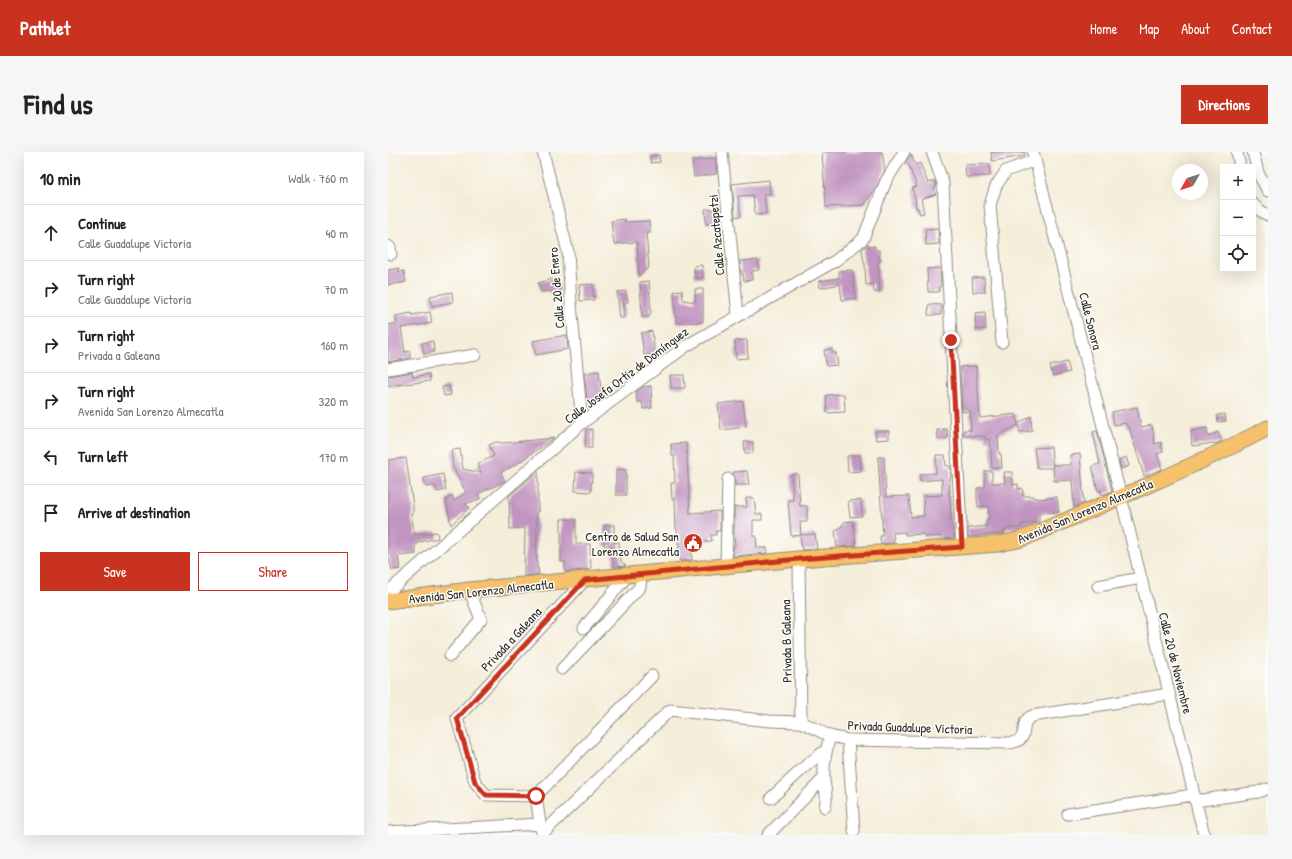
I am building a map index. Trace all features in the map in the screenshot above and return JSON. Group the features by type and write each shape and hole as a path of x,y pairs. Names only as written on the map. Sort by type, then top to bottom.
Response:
{"main road":[{"name":"Avenida San Lorenzo Almecatla","path":"388,600 469,590 799,559 998,544 1018,540 1122,497 1268,429"}],"street":[{"name":"Calle 20 de Enero","path":"543,152 568,252 571,304 582,423"},
{"name":"Calle Azcatepetzi","path":"722,152 738,316"},
{"name":"Calle Josefa Ortiz de Domínguez","path":"388,592 582,423 686,346 835,261 863,239 886,181 904,152"},
{"path":"932,152 943,183 962,547"},
{"path":"1253,152 1258,173 1268,191"},
{"path":"1002,342 990,205 996,186 1006,170 1034,156"},
{"name":"Calle Sonora","path":"1034,156 1122,497"},
{"path":"1256,207 1268,215"},
{"path":"388,369 475,355"},
{"path":"726,566 728,479"},
{"name":"Calle 20 de Noviembre","path":"1122,497 1204,835"},
{"name":"Privada B Galeana","path":"799,559 802,722"},
{"path":"562,669 640,587 634,575 584,628"},
{"path":"1098,586 1141,578"},
{"name":"Privada a Galeana","path":"536,796 486,795 475,782 457,718 585,580"},
{"path":"450,656 481,619 469,590"},
{"path":"388,832 541,831 536,796 652,676"},
{"name":"Privada Guadalupe Victoria","path":"541,831 670,710 802,722 830,736 848,740 1016,743 1021,740 1025,721 1032,716 1169,694"},
{"path":"825,807 827,800 824,778 826,751 830,736"},
{"path":"848,740 854,831"},
{"path":"771,798 809,763 826,751"},
{"path":"768,835 824,778"},
{"path":"1068,814 1266,790"}],"building":[{"path":"822,152 882,152 885,170 876,188 864,205 826,207"},
{"path":"991,152 1024,152 1025,156 992,161"},
{"path":"911,154 915,165 920,163 928,183 935,181 936,184 936,187 934,188 936,194 921,199 924,213 920,214 918,208 916,208 912,188 917,187 908,164 905,163"},
{"path":"659,155 660,162 651,163 650,156"},
{"path":"716,158 716,174 694,177 692,161"},
{"path":"989,164 990,176 966,177 965,165"},
{"path":"769,180 770,194 764,194 766,214 755,215 753,195 738,196 741,216 735,217 732,184"},
{"path":"705,209 721,209 722,224 706,224"},
{"path":"625,219 625,222 649,221 650,233 646,233 649,267 639,276 637,242 614,244 611,221"},
{"path":"938,228 939,244 926,245 925,229"},
{"path":"868,244 868,247 875,246 875,250 879,250 880,262 878,262 880,292 874,292 873,284 866,285 865,263 862,249"},
{"path":"758,260 759,270 752,271 752,280 744,281 743,274 741,274 740,261"},
{"path":"702,265 703,278 695,278 694,266"},
{"path":"399,268 399,272 404,271 406,282 388,285 388,270"},
{"path":"940,268 941,286 939,287 939,292 928,292 927,269"},
{"path":"852,270 856,298 842,300 840,284 820,288 819,281 839,278 839,271"},
{"path":"984,277 985,292 973,292 972,278"},
{"path":"552,279 554,283 558,282 560,288 558,296 553,297 551,291 541,292 538,283"},
{"path":"649,281 651,313 649,317 642,317 640,282"},
{"path":"593,284 594,300 580,301 579,285"},
{"path":"695,289 703,289 703,322 676,323 674,291 682,290 683,300 695,302"},
{"path":"626,291 628,302 624,303 624,318 620,318 617,292"},
{"path":"452,292 453,302 432,306 430,296"},
{"path":"929,304 942,305 941,315 928,315"},
{"path":"430,312 432,323 401,328 405,352 410,351 410,358 388,362 388,325 397,323 395,316"},
{"path":"985,312 986,329 976,330 975,313"},
{"path":"652,331 655,354 644,355 641,333"},
{"path":"567,335 568,349 536,355 533,341"},
{"path":"747,340 748,358 736,359 735,341"},
{"path":"433,341 434,352 424,354 422,343"},
{"path":"832,349 832,353 836,353 838,365 826,366 824,350"},
{"path":"1067,362 1070,372 1053,376 1050,366"},
{"path":"976,366 980,418 1016,414 1018,425 998,435 999,454 1001,454 1002,468 992,468 990,440 985,439 985,436 964,436 964,430 971,430 970,411 962,412 960,367"},
{"path":"599,371 602,399 587,401 584,373 590,374 590,372"},
{"path":"412,372 413,377 429,374 430,381 388,386 388,376"},
{"path":"670,375 684,375 685,388 671,388"},
{"path":"449,386 451,395 444,396 442,387"},
{"path":"651,386 652,408 643,409 642,402 637,402 636,392 643,387"},
{"path":"844,394 845,412 827,413 826,395"},
{"path":"743,401 746,427 721,430 718,404"},
{"path":"1137,407 1141,427 1152,425 1155,444 1161,442 1163,452 1157,454 1162,469 1144,476 1129,427 1127,427 1126,423 1114,425 1112,412"},
{"path":"1225,414 1226,421 1218,422 1217,415"},
{"path":"1031,416 1032,431 1019,432 1019,423"},
{"path":"1207,428 1208,437 1218,432 1222,441 1215,444 1192,446 1191,431"},
{"path":"586,429 592,429 592,448 585,448"},
{"path":"947,429 948,438 938,439 937,430"},
{"path":"875,431 889,431 889,439 876,440"},
{"path":"1097,431 1112,491 1102,495 1101,490 1098,491 1092,466 1100,464 1093,432"},
{"path":"554,438 515,465 501,472 505,481 478,494 480,499 465,504 469,508 451,525 446,500 452,495 454,501 466,492 453,467 451,450 460,449 463,469 481,473 477,464 494,456 489,445 496,442 503,443"},
{"path":"744,442 753,442 753,453 745,453"},
{"path":"686,443 690,513 720,511 720,531 716,531 716,535 711,535 712,541 691,543 692,560 680,561 676,529 675,499 672,499 671,483 675,483 674,456 672,456 671,444"},
{"path":"1051,447 1053,468 1037,468 1034,448"},
{"path":"1080,454 1084,503 1074,507 1072,480 1054,481 1053,465 1071,465 1070,455"},
{"path":"860,455 861,471 848,472 847,456"},
{"path":"936,455 945,455 946,466 950,466 951,478 949,496 954,538 941,539 940,536 924,537 924,534 905,535 905,532 893,533 894,543 881,544 880,536 883,536 878,457 884,457 886,497 909,496 911,517 924,516 923,496 942,495 942,479 920,481 920,474 936,473"},
{"path":"1126,457 1129,466 1121,469 1119,460"},
{"path":"406,458 413,506 413,514 411,514 415,535 437,532 438,538 419,542 415,546 416,554 398,556 400,569 392,570 388,555 388,460"},
{"path":"616,469 626,470 626,495 616,495"},
{"path":"538,471 536,555 539,574 524,576 525,528 510,529 509,496"},
{"path":"747,471 749,485 735,485 734,472"},
{"path":"985,471 992,471 992,483 1005,483 1004,472 1012,472 1013,485 1018,484 1018,489 1022,488 1023,496 1034,496 1034,498 1038,499 1057,497 1059,512 1039,513 1039,522 1022,524 1022,528 1007,528 1007,530 1004,530 1005,533 968,537 968,528 987,526 987,519 989,519 988,506 978,507 977,499 977,488 985,487"},
{"path":"576,472 592,473 591,492 575,491"},
{"path":"443,474 446,490 437,492 435,486 426,487 424,478"},
{"path":"791,474 798,474 800,506 807,506 807,522 800,522 801,535 815,534 817,549 802,550 800,535 791,536 788,500 793,500"},
{"path":"746,498 754,498 756,514 762,514 762,520 753,520 753,536 756,536 757,548 767,548 767,553 733,556 733,546 735,546 734,507 747,507"},
{"path":"861,500 862,516 850,517 848,501"},
{"path":"561,519 576,519 576,544 590,544 591,569 565,572 565,562 561,562"},
{"path":"853,521 856,546 837,547 835,531 842,526 844,522"},
{"path":"604,525 614,525 614,543 619,542 621,562 626,566 614,567 612,546 604,546"}],"place":[{"name":"Centro de Salud San Lorenzo Almecatla","path":"693,543"}],"route":[{"path":"536,796 486,795 475,782 457,718 585,580 799,559 962,547 951,340"}]}
